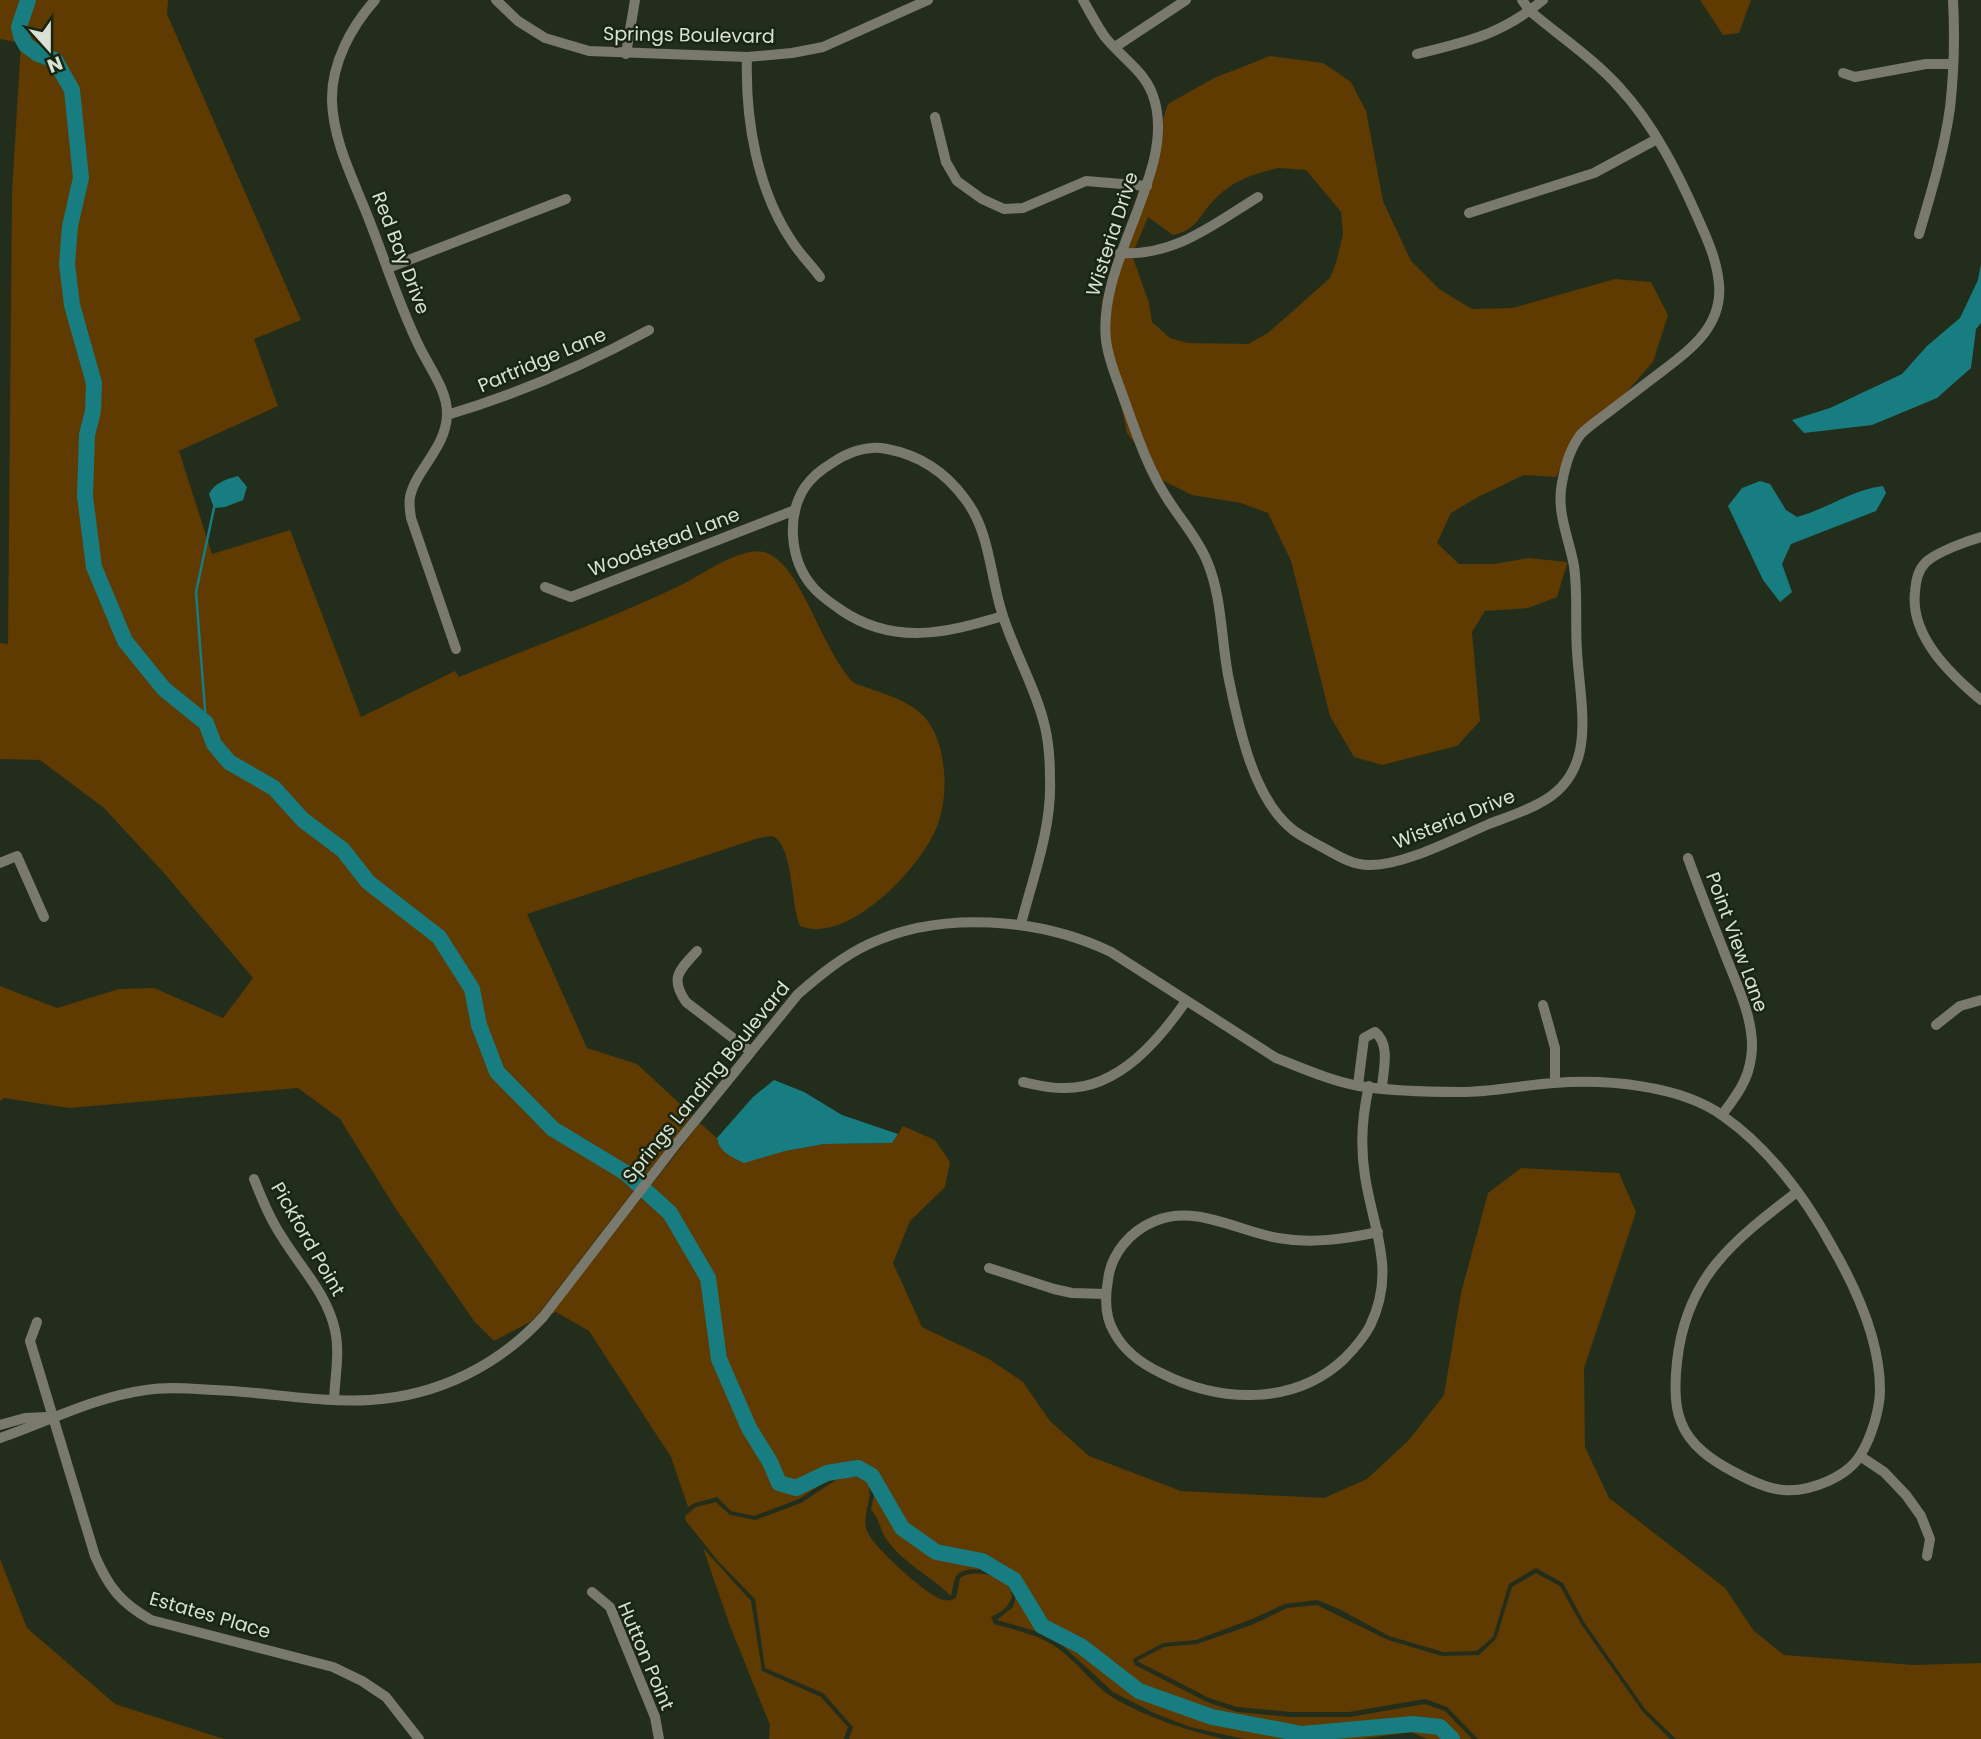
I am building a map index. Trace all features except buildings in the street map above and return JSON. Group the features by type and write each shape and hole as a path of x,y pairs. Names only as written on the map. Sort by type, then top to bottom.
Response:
{"street":[{"name":"Red Bay Drive","path":"374,0 360,17 338,64 332,100 338,138 419,346 437,380 447,415"},
{"name":"Springs Boulevard","path":"496,0 518,21 545,38 589,51 747,57 823,47 928,0"},
{"path":"626,54 635,0"},
{"name":"Wisteria Drive","path":"1083,0 1105,37 1143,78 1153,94 1157,132 1147,186 1109,286 1105,337 1109,357 1134,428 1157,480 1165,496 1200,545 1209,565 1216,588 1233,697 1257,779 1273,808 1294,832 1351,863 1370,865 1406,859 1541,803 1558,791 1574,769 1583,737 1583,722 1574,564 1560,497 1569,454 1582,433 1692,348 1713,321 1719,304 1718,270 1711,249 1684,184 1657,139 1617,84 1530,11 1522,0"},
{"path":"1115,47 1186,0"},
{"path":"1417,54 1480,38 1501,29 1543,0"},
{"path":"1919,234 1943,145 1949,110 1953,64 1953,0"},
{"path":"747,57 748,98 758,162 783,225 793,243 820,276"},
{"path":"1843,73 1855,77 1926,64 1953,64"},
{"path":"935,117 946,163 957,181 982,199 1004,209 1023,208 1086,181 1147,186"},
{"path":"1469,213 1594,173 1657,139"},
{"path":"1120,253 1143,254 1167,248 1192,237 1258,197"},
{"path":"388,268 566,199"},
{"name":"Partridge Lane","path":"447,415 523,391 596,359 649,330"},
{"path":"447,415 436,452 410,496 411,518 456,649"},
{"path":"1003,616 936,633 911,634 885,629 846,614 812,586 802,572 793,539 795,510 804,488 820,471 839,458 866,448 884,448 923,461 953,484 976,516 984,536 1003,616 1044,725 1049,759 1050,807 1021,924"},
{"name":"Woodstead Lane","path":"545,587 572,597 795,510"},
{"path":"1981,537 1929,559 1920,569 1914,598 1917,617 1931,647 1957,678 1981,700"},
{"path":"0,863 17,856 44,917"},
{"name":"Point View Lane","path":"1688,858 1745,1006 1751,1033 1752,1055 1748,1074 1742,1089 1722,1115"},
{"name":"Springs Landing Boulevard","path":"0,1438 53,1416 148,1389 241,1391 370,1400 428,1390 456,1380 498,1357 522,1339 542,1317 798,993 821,974 867,945 915,929 987,923 1021,924 1089,942 1111,952 1276,1058 1364,1086 1461,1092 1555,1082 1611,1084 1666,1091 1690,1098 1722,1115 1768,1156 1797,1192 1814,1215 1859,1299 1872,1339 1880,1392 1860,1456"},
{"path":"697,951 680,969 676,979 679,991 686,1002 750,1051"},
{"path":"1936,1025 1960,1006 1981,1000"},
{"path":"1023,1082 1069,1089 1110,1076 1148,1050 1167,1029 1186,1001"},
{"path":"1543,1005 1555,1048 1555,1082"},
{"path":"1378,1232 1325,1241 1301,1241 1277,1238 1193,1215 1172,1216 1146,1225 1126,1241 1109,1271 1107,1312 1113,1331 1123,1346 1151,1368 1191,1385 1227,1394 1268,1394 1288,1390 1308,1384 1326,1374 1359,1344 1370,1326 1381,1287 1383,1252 1365,1176 1362,1131 1364,1038 1375,1032 1382,1038 1385,1046 1382,1088"},
{"name":"Pickford Point","path":"254,1179 278,1231 329,1309 337,1354 334,1399"},
{"path":"1797,1192 1717,1261 1700,1284 1687,1312 1679,1346 1676,1395 1680,1422 1695,1444 1712,1460 1758,1484 1785,1490 1810,1487 1831,1479 1860,1456 1884,1472 1906,1495 1920,1516 1930,1539 1927,1556"},
{"path":"989,1268 1054,1290 1106,1294"},
{"name":"Estates Place","path":"37,1322 30,1341 95,1556 106,1580 117,1595 131,1609 151,1620 333,1667 362,1681 386,1697 419,1739"},
{"name":"Springs Landing Boulevard","path":"0,1425 25,1418 53,1416"},
{"name":"Hutton Point","path":"592,1592 610,1607 655,1717 659,1739"}],"shaded area":[{"path":"0,0 168,0 167,14 301,320 254,339 278,406 179,451 212,554 290,530 361,717 455,671 459,677 652,598 728,559 759,551 771,555 793,578 832,652 854,683 911,706 926,719 938,741 945,787 939,821 931,838 919,858 883,897 862,913 841,924 820,929 800,926 785,852 773,836 759,838 527,914 587,1048 637,1064 692,1115 539,1313 530,1322 494,1341 474,1321 394,1206 340,1119 298,1088 69,1108 4,1098 0,1101 0,986 57,1008 119,989 154,988 223,1018 253,978 164,873 104,808 40,760 0,759 0,643 8,644 12,192 21,43 0,39"},
{"path":"1700,0 1751,0 1739,33 1723,35"},
{"path":"1270,56 1323,63 1351,82 1366,111 1383,201 1411,261 1439,289 1472,309 1513,308 1615,279 1651,282 1668,315 1653,362 1617,403 1573,445 1556,477 1524,475 1451,513 1437,543 1459,564 1494,564 1529,558 1567,562 1557,597 1528,608 1485,611 1472,632 1480,721 1457,746 1382,765 1354,757 1330,716 1291,561 1268,513 1241,503 1192,495 1162,480 1127,433 1102,301 1168,104 1214,78","holes":["1278,168 1306,170 1341,212 1343,234 1330,278 1268,333 1248,344 1188,343 1170,338 1152,322 1149,303 1132,255 1148,217 1173,235 1194,225 1212,202 1238,181"]},
{"path":"700,1123 717,1138 717,1142 785,1151 824,1144 892,1143 903,1126 935,1140 950,1162 945,1187 910,1221 893,1263 922,1327 989,1359 1023,1382 1050,1421 1089,1456 1181,1491 1324,1498 1367,1479 1409,1440 1444,1395 1461,1293 1488,1193 1521,1168 1619,1173 1636,1212 1584,1368 1585,1447 1609,1498 1725,1588 1754,1631 1784,1655 1913,1665 1981,1663 1981,1739 1676,1739 1645,1709 1584,1622 1563,1583 1536,1568 1509,1584 1493,1637 1477,1651 1443,1652 1389,1636 1317,1600 1285,1604 1196,1640 1163,1643 1133,1659 1135,1665 1207,1702 1237,1712 1290,1717 1349,1717 1425,1704 1445,1711 1472,1739 1427,1739 1411,1732 1362,1739 1244,1739 1190,1727 1156,1714 1113,1692 1063,1646 1035,1631 997,1620 1013,1607 1016,1596 1006,1577 975,1569 961,1572 956,1577 951,1596 901,1556 887,1540 871,1510 875,1490 871,1480 859,1473 848,1472 834,1476 799,1499 754,1516 731,1511 717,1497 688,1507 671,1457 589,1331 556,1312 551,1314"},
{"path":"858,1477 868,1482 870,1494 865,1519 871,1538 900,1568 933,1595 944,1600 956,1598 960,1578 971,1574 997,1578 1008,1586 1012,1596 1002,1611 991,1617 994,1624 1048,1642 1070,1658 1105,1692 1138,1711 1224,1739 849,1739 853,1727 823,1693 765,1668 755,1599 718,1561 686,1521 685,1516 696,1507 716,1502 730,1515 755,1520 801,1503 836,1480"},
{"path":"703,1548 751,1601 762,1671 821,1697 848,1727 844,1739 769,1739 770,1725 730,1626"},
{"path":"0,1559 27,1628 115,1704 224,1739 0,1739"},
{"path":"1536,1573 1560,1586 1581,1624 1643,1712 1670,1739 1478,1739 1447,1707 1425,1699 1349,1712 1290,1712 1237,1707 1209,1698 1137,1661 1164,1647 1197,1644 1254,1624 1287,1608 1317,1605 1388,1640 1442,1656 1479,1655 1496,1639 1512,1587"}],"water":[{"path":"1981,264 1981,323 1976,329 1971,368 1937,398 1872,425 1804,433 1792,420 1830,408 1902,374 1927,346 1960,318 1978,280"},
{"path":"238,476 247,487 243,500 214,508 209,494 211,490 221,482"},
{"path":"1760,481 1770,484 1786,510 1797,517 1871,488 1883,486 1886,493 1876,511 1791,544 1782,564 1792,592 1780,602 1763,580 1728,506 1742,488"},
{"path":"774,1080 804,1092 842,1115 898,1134 892,1143 824,1144 785,1151 744,1163 723,1150 717,1138 753,1097"}],"waterway":[{"path":"28,0 19,27 21,36 26,45 38,54 55,60 72,90 81,178 70,226 67,264 72,305 94,383 93,411 87,435 85,496 94,567 125,641 164,689 206,723 214,744 229,762 274,788 303,820 343,850 368,882 439,937 472,989 479,1025 497,1072 553,1129 626,1173 670,1213 708,1278 719,1359 749,1428 770,1462 779,1483 796,1488 827,1473 858,1468 872,1476 902,1528 936,1552 982,1561 1014,1580 1042,1626 1081,1646 1139,1691 1212,1717 1302,1734 1413,1724 1440,1727 1452,1739"},
{"path":"206,723 196,592 214,508"}]}
